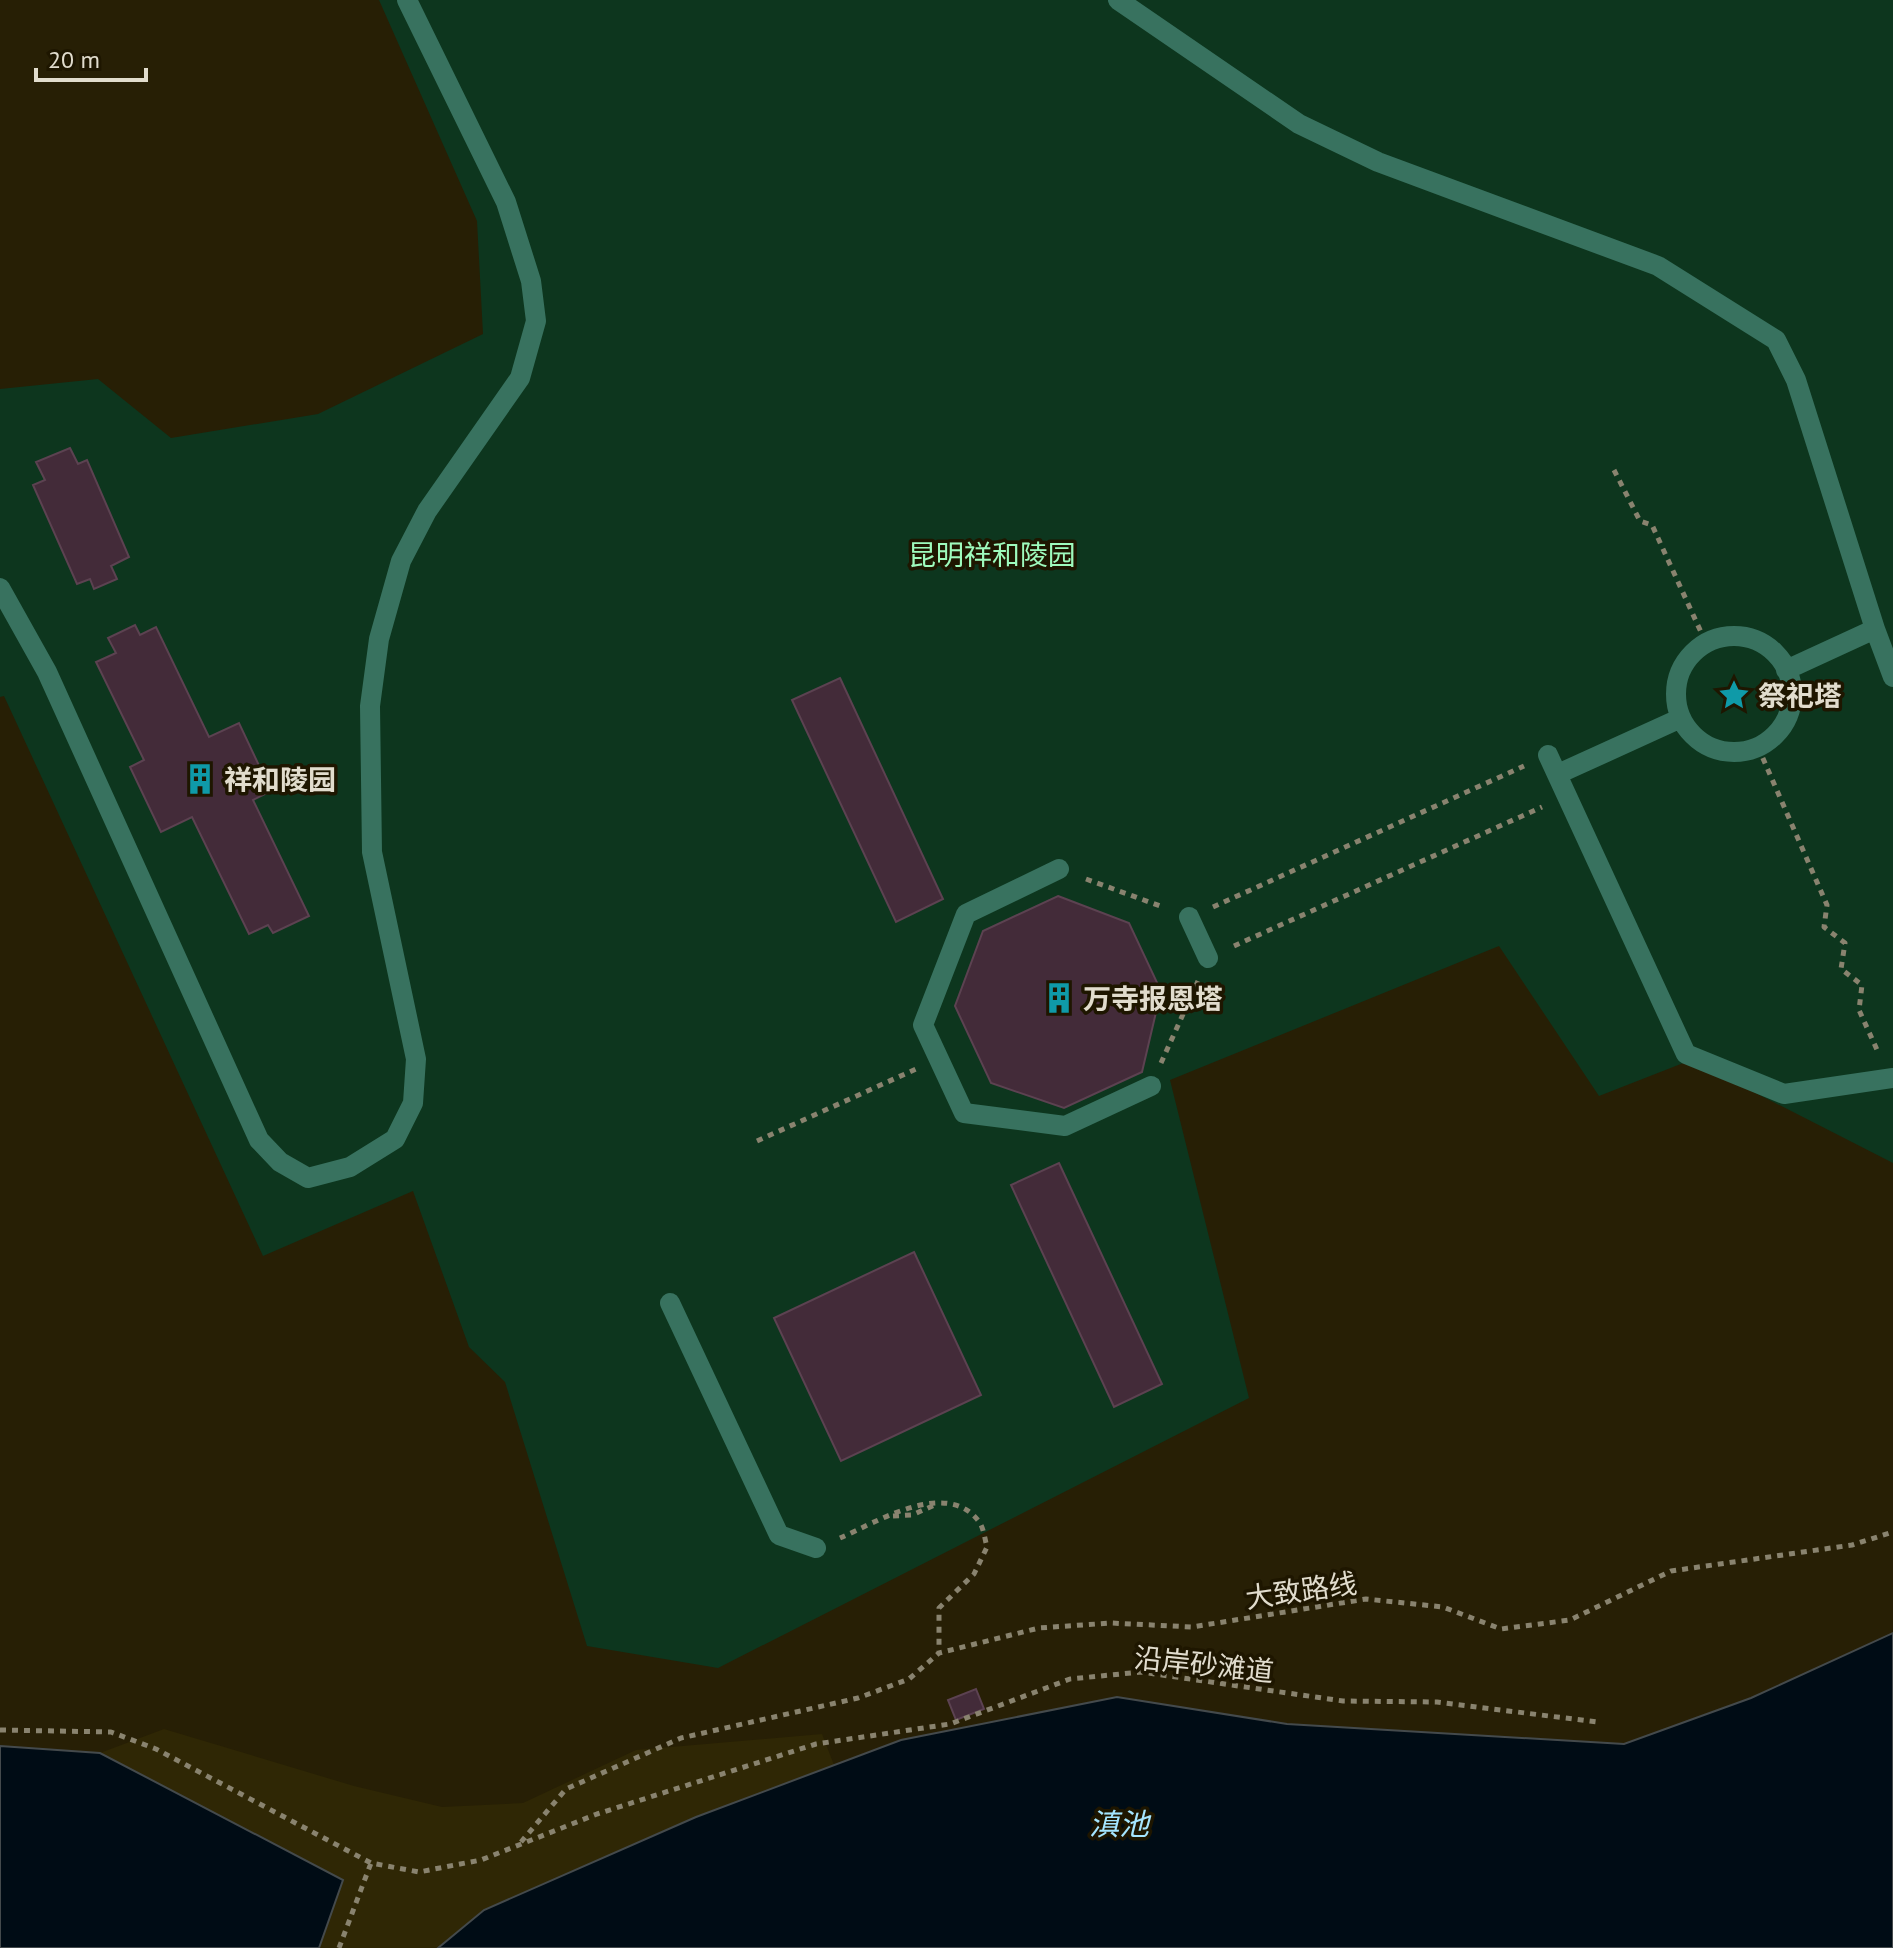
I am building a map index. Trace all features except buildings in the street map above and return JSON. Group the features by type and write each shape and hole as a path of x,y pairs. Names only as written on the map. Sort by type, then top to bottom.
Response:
{"street":[{"path":"0,588 47,672 259,1140 280,1162 308,1178 350,1167 395,1139 413,1103 416,1059 372,852 370,706 379,639 401,561 427,511 520,378 536,321 531,281 506,202 407,0"},
{"path":"1118,0 1299,124 1378,162 1658,266 1776,340 1796,380 1893,677"},
{"path":"1786,670 1875,629"},
{"path":"1727,636 1745,637 1762,643 1776,655 1786,670 1791,687 1788,714 1773,737 1758,747 1740,752 1722,751 1705,744 1691,733 1681,718 1676,701 1677,682 1683,665 1694,651 1706,643 1727,636"},
{"path":"1558,774 1681,718"},
{"path":"1548,755 1686,1054 1784,1094 1893,1078"},
{"path":"1059,869 966,914 923,1025 964,1113 1065,1126 1151,1086"},
{"path":"1189,917 1208,958"},
{"path":"670,1303 779,1535 816,1548"}],"path":[{"path":"1614,470 1640,521 1652,525 1706,643"},
{"path":"1758,747 1827,905 1824,927 1845,943 1841,969 1862,985 1859,1010 1864,1021"},
{"path":"1059,869 1189,917 1548,755"},
{"path":"1151,1086 1208,958 1568,796"},
{"path":"757,1141 938,1058"},
{"path":"519,1845 566,1789 681,1738 858,1698 909,1679 939,1653 939,1608 974,1574 987,1547 981,1525 969,1512 941,1502 912,1515 889,1517 816,1548"},
{"name":"大致路线","path":"939,1653 1039,1628 1111,1623 1192,1627 1366,1599 1443,1607 1501,1629 1570,1620 1671,1571 1852,1545 1893,1532"},
{"name":"沿岸砂滩道","path":"0,1730 111,1732 156,1749 371,1863 419,1872 481,1860 597,1814 816,1744 950,1724 1070,1679 1141,1672 1343,1701 1437,1702 1597,1722"},
{"path":"339,1948 371,1863"}],"green space":[{"name":"昆明祥和陵园","path":"379,0 1893,0 1893,1163 1691,1060 1599,1096 1499,946 1170,1080 1249,1398 718,1668 587,1646 505,1382 469,1347 413,1191 263,1256 4,696 0,697 0,389 98,379 171,438 318,414 483,334 477,221"}],"sand":[{"path":"164,1729 354,1786 442,1807 523,1803 636,1750 822,1734 834,1765 696,1817 484,1910 438,1948 319,1948 343,1880 100,1753"}],"water":[{"name":"滇池","path":"1893,1633 1893,1948 438,1948 484,1910 696,1817 901,1740 1117,1697 1287,1724 1624,1744 1751,1698"},
{"path":"0,1746 100,1753 343,1880 319,1948 0,1948"}],"place":[{"name":"祭祀塔","path":"1734,695"},
{"name":"祥和陵园","path":"200,779"},
{"name":"万寺报恩塔","path":"1059,998"}]}
